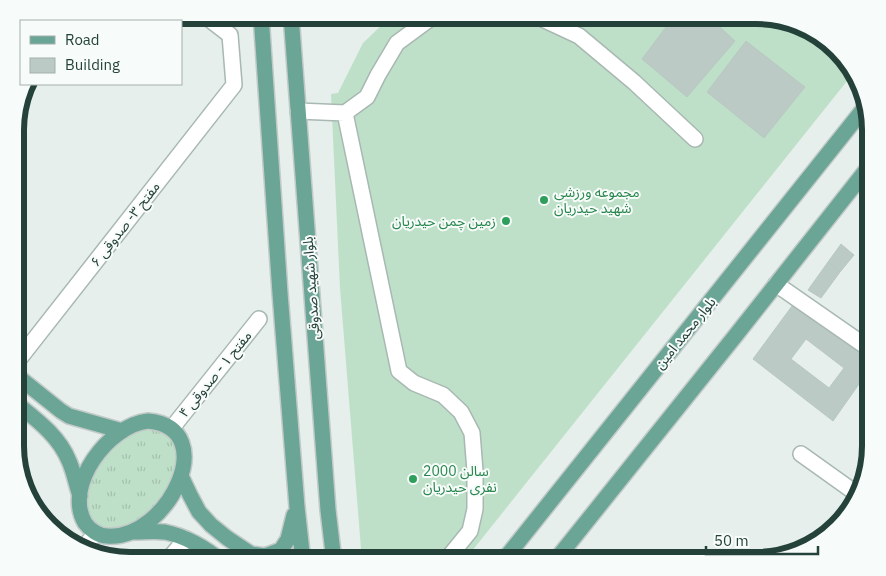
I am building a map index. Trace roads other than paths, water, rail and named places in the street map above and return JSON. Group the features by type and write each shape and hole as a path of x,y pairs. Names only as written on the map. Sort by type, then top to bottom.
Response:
{"main road":[{"path":"262,24 279,283 302,552"},
{"name":"بلوار شهید صدوقی","path":"292,24 328,510 333,552"},
{"name":"بلوار محمد امین","path":"510,552 861,113"},
{"path":"562,552 862,180"},
{"path":"24,381 69,416 122,431"},
{"path":"24,410 57,439 69,460 80,496"},
{"path":"139,422 158,422 172,428 181,440 185,456 184,466 172,496 158,514 141,528 124,536 106,536 89,529 82,518 79,502 82,483 86,473 105,445 122,431 139,422"},
{"path":"181,476 199,512 211,525 248,552"},
{"path":"275,552 281,550 288,539 297,507"},
{"path":"132,532 165,532 186,539 209,552"}],"street":[{"name":"مفتح ۳- صدوقی ۶","path":"24,353 234,85 230,35 216,24"},
{"path":"298,111 345,113 368,97 378,75 397,43 423,24"},
{"path":"553,24 579,36 634,82 695,139"},
{"path":"345,113 399,371 414,383 443,395 461,412 472,433 475,509 470,531 453,552"},
{"path":"776,284 862,344"},
{"name":"مفتح ۱ - صدوقی ۴","path":"172,428 259,319"},
{"path":"801,454 852,491"},
{"path":"87,543 96,533"},
{"path":"175,552 186,539"}],"place":[{"name":"مجموعه ورزشی شهید حیدریان","path":"544,200"},
{"name":"زمین چمن حیدریان","path":"506,221"},
{"name":"سالن 2000 نفری حیدریان","path":"413,479"}]}
